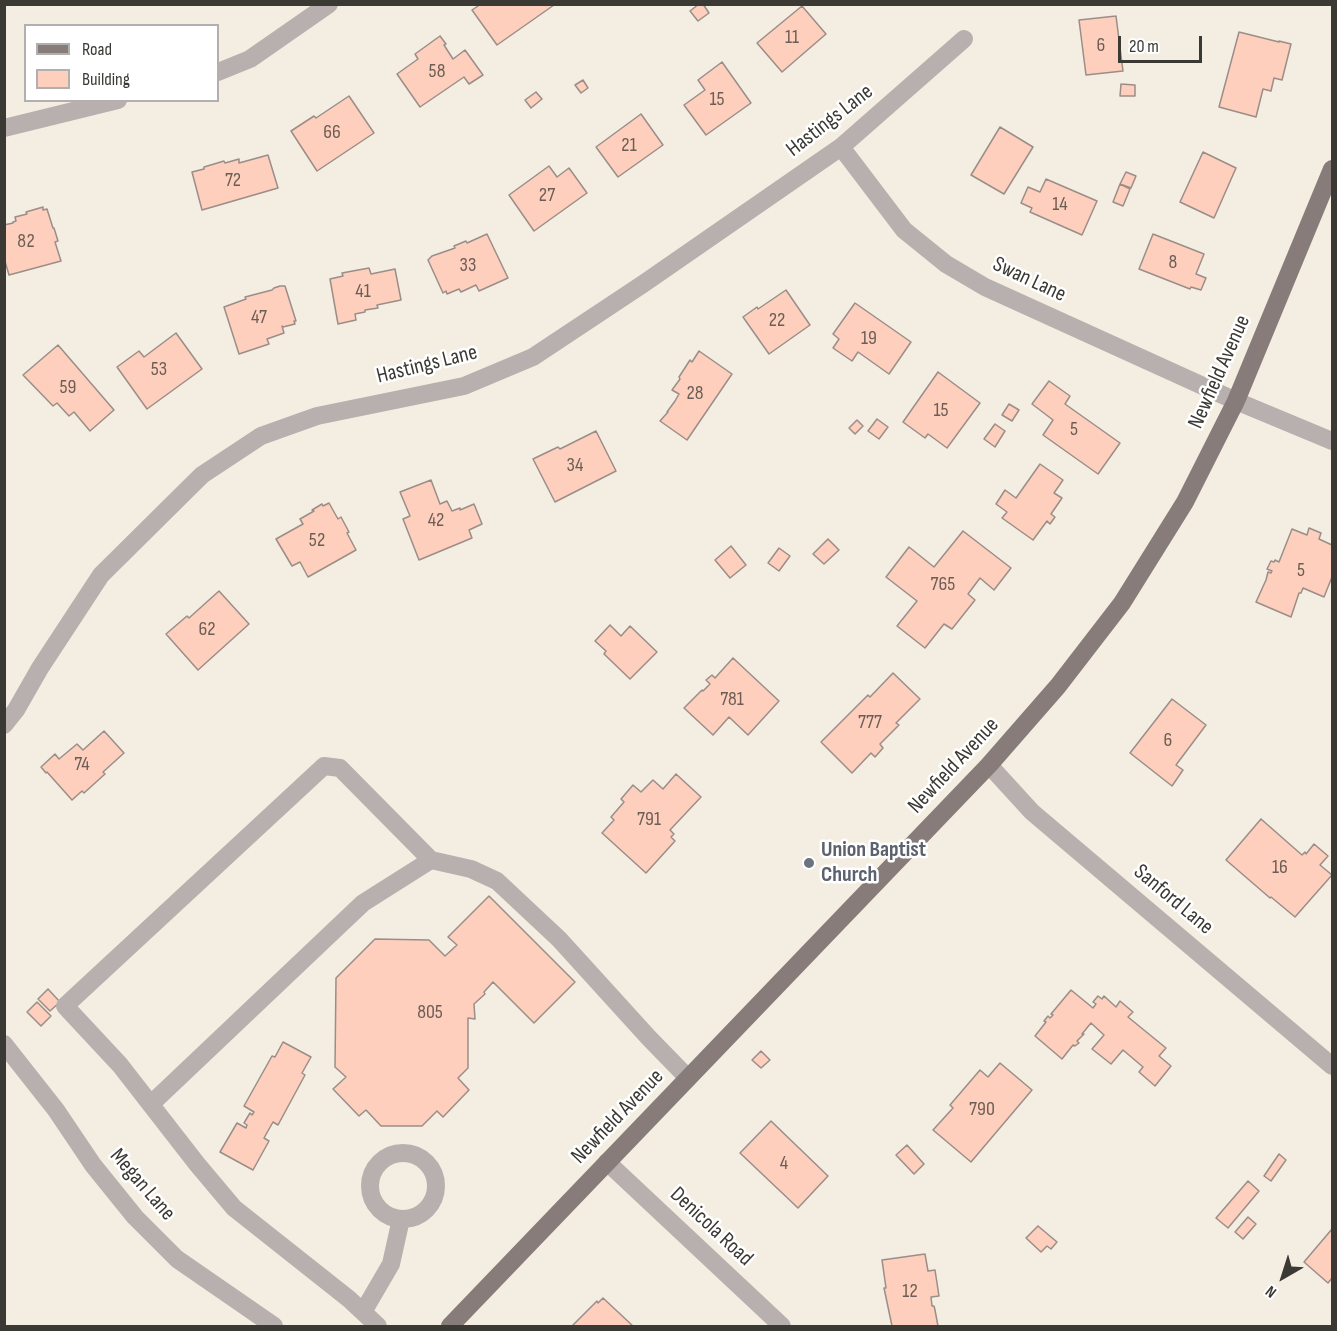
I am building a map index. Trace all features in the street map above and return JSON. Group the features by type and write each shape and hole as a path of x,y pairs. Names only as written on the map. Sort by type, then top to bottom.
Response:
{"main road":[{"name":"Newfield Avenue","path":"450,1326 989,765 1058,686 1122,603 1185,502 1236,401 1332,169"}],"street":[{"path":"219,72 250,58 329,4"},
{"name":"Hastings Lane","path":"4,725 16,710 40,668 101,575 202,475 261,436 317,416 464,386 533,357 841,147 964,39"},
{"path":"4,128 110,102"},
{"name":"Swan Lane","path":"841,147 904,230 946,264 985,287 1236,401 1332,441"},
{"name":"Sanford Lane","path":"989,765 1032,812 1332,1066"},
{"path":"378,1326 349,1299 234,1208 120,1065 65,1006 324,766 340,768 431,860 471,870 496,881 559,939 688,1078"},
{"path":"151,1104 363,903 431,860"},
{"name":"Megan Lane","path":"4,1044 56,1110 93,1166 135,1217 177,1259 274,1326"},
{"name":"Denicola Road","path":"607,1162 782,1326"},
{"path":"363,1312 391,1264 401,1219"}],"building":[{"path":"481,4 554,5 497,45 472,10"},
{"path":"699,4 703,4 709,13 698,21 690,11"},
{"path":"802,6 826,34 782,72 757,43"},
{"path":"1116,16 1123,71 1086,75 1079,20"},
{"path":"1239,32 1291,44 1282,80 1274,78 1271,91 1263,89 1256,117 1219,107"},
{"path":"440,36 453,59 465,50 483,75 469,84 464,77 420,107 397,74 418,59 415,54"},
{"path":"722,62 751,103 706,135 684,105 705,90 698,80"},
{"path":"583,80 588,88 581,93 575,85"},
{"path":"1121,84 1135,85 1135,96 1120,96"},
{"path":"536,92 542,99 531,108 525,100"},
{"path":"349,96 374,133 317,171 291,131"},
{"path":"641,114 663,145 618,177 596,147"},
{"path":"1000,127 1033,147 1004,194 971,175"},
{"path":"1203,152 1236,168 1214,218 1180,202"},
{"path":"268,155 278,188 202,210 192,172 224,161 225,163 239,159 239,163"},
{"path":"549,166 557,177 569,168 587,193 534,231 509,195"},
{"path":"1126,172 1136,176 1131,188 1120,184"},
{"path":"1046,179 1097,201 1082,235 1030,212 1032,208 1021,203 1028,187 1040,192"},
{"path":"1120,184 1130,189 1123,206 1113,202"},
{"path":"43,207 43,210 47,209 54,228 58,241 55,242 61,261 9,275 4,258 4,225 16,221 15,217"},
{"path":"487,234 508,278 479,291 476,285 461,292 459,289 447,294 446,291 443,293 428,260 432,256 455,248 454,246"},
{"path":"1153,234 1204,254 1196,274 1206,278 1201,290 1191,287 1190,289 1139,269"},
{"path":"369,268 371,274 395,269 401,300 377,305 378,308 355,314 356,320 338,324 330,279 343,276 342,273"},
{"path":"285,286 295,324 282,326 284,333 267,339 269,344 239,354 224,307 246,299 245,297"},
{"path":"786,290 810,325 769,354 743,317"},
{"path":"855,303 911,342 889,374 858,352 852,361 833,348 839,339 833,334"},
{"path":"176,333 202,369 147,409 117,367 139,351 144,357"},
{"path":"58,345 114,410 90,431 74,412 69,416 57,403 53,406 23,375"},
{"path":"699,351 732,374 687,440 660,421 679,394 672,390 680,379 679,377"},
{"path":"938,372 980,403 947,448 928,434 925,438 903,422"},
{"path":"1049,381 1070,396 1065,404 1120,443 1098,474 1043,435 1053,420 1032,404"},
{"path":"1009,404 1019,410 1012,421 1002,415"},
{"path":"877,419 888,427 879,439 868,431"},
{"path":"857,420 863,426 855,434 849,428"},
{"path":"995,424 1005,431 995,447 984,439"},
{"path":"596,431 616,471 555,502 533,459 558,447 560,449"},
{"path":"1040,464 1063,480 1054,493 1062,498 1051,514 1055,517 1050,524 1047,521 1033,540 1002,518 1007,512 996,504 1005,490 1016,498"},
{"path":"431,480 440,504 447,501 452,511 474,504 482,524 469,530 472,538 419,560 403,519 410,516 400,492"},
{"path":"329,503 338,519 341,517 356,550 308,577 300,562 292,566 276,539 303,524 300,519 314,511 312,510"},
{"path":"1309,528 1321,533 1319,539 1332,545 1332,577 1324,597 1303,588 1291,617 1256,602 1268,572 1272,571 1267,569 1271,561 1279,562 1292,529 1307,535"},
{"path":"963,531 1011,568 994,590 980,578 968,594 975,600 952,629 944,624 925,648 897,626 917,601 886,577 909,547 934,567"},
{"path":"828,539 839,550 824,564 813,554"},
{"path":"731,546 746,565 730,578 715,560"},
{"path":"779,548 790,556 779,571 768,563"},
{"path":"219,591 249,624 198,670 166,634 187,616 189,618"},
{"path":"610,625 621,636 630,626 657,652 630,679 604,654 606,651 595,641"},
{"path":"733,658 779,701 748,735 729,717 713,735 684,708 710,684 706,680 712,675 715,678"},
{"path":"893,673 920,699 896,723 899,725 880,744 883,748 875,757 871,753 852,773 821,742"},
{"path":"1172,699 1206,725 1176,765 1183,770 1172,786 1130,753"},
{"path":"104,731 124,753 84,793 82,791 72,800 41,767 55,754 59,759 77,744 83,750"},
{"path":"676,774 701,797 670,830 674,834 671,837 675,841 646,873 602,833 614,820 611,817 624,802 621,799 633,785 641,792 653,780 663,789"},
{"path":"1261,819 1302,855 1305,852 1306,854 1314,844 1328,856 1320,865 1332,875 1295,917 1226,860"},
{"path":"489,896 575,982 534,1023 493,982 474,1004 475,1019 468,1018 468,1068 458,1078 469,1090 443,1117 437,1111 422,1126 381,1126 366,1110 359,1116 333,1089 346,1077 335,1067 336,978 375,939 429,940 445,956 457,945 448,937"},
{"path":"48,989 60,1002 50,1011 38,999"},
{"path":"1071,990 1093,1008 1096,1004 1093,1002 1098,996 1102,999 1104,996 1116,1007 1120,1001 1133,1012 1128,1017 1166,1048 1159,1056 1171,1066 1155,1086 1139,1072 1143,1067 1123,1050 1111,1064 1092,1049 1104,1035 1091,1023 1077,1041 1079,1043 1073,1045 1062,1059 1035,1036 1046,1022 1044,1021 1048,1016 1050,1018 1053,1015 1051,1014"},
{"path":"37,1002 51,1016 41,1026 27,1012"},
{"path":"283,1042 311,1057 302,1073 305,1075 278,1125 273,1122 264,1138 269,1141 253,1170 220,1152 237,1123 246,1128 247,1125 244,1123 250,1113 252,1115 254,1112 244,1106 272,1056 275,1057"},
{"path":"761,1051 770,1060 761,1068 752,1060"},
{"path":"1000,1063 1032,1090 971,1162 933,1130 953,1108 950,1105 980,1070 988,1077"},
{"path":"771,1121 828,1176 798,1208 740,1153"},
{"path":"907,1145 924,1164 914,1174 896,1155"},
{"path":"1279,1154 1286,1160 1271,1181 1264,1176"},
{"path":"1248,1181 1259,1191 1228,1228 1216,1218"},
{"path":"1248,1217 1256,1224 1243,1239 1235,1232"},
{"path":"1038,1226 1057,1242 1051,1249 1047,1246 1041,1252 1026,1238"},
{"path":"1332,1229 1332,1278 1328,1283 1304,1262"},
{"path":"925,1254 928,1271 935,1270 939,1296 931,1297 938,1326 892,1326 884,1288 886,1288 882,1260"},
{"path":"603,1298 633,1326 572,1326 597,1301 598,1303"}],"place":[{"name":"Union Baptist Church","path":"809,863"}]}
